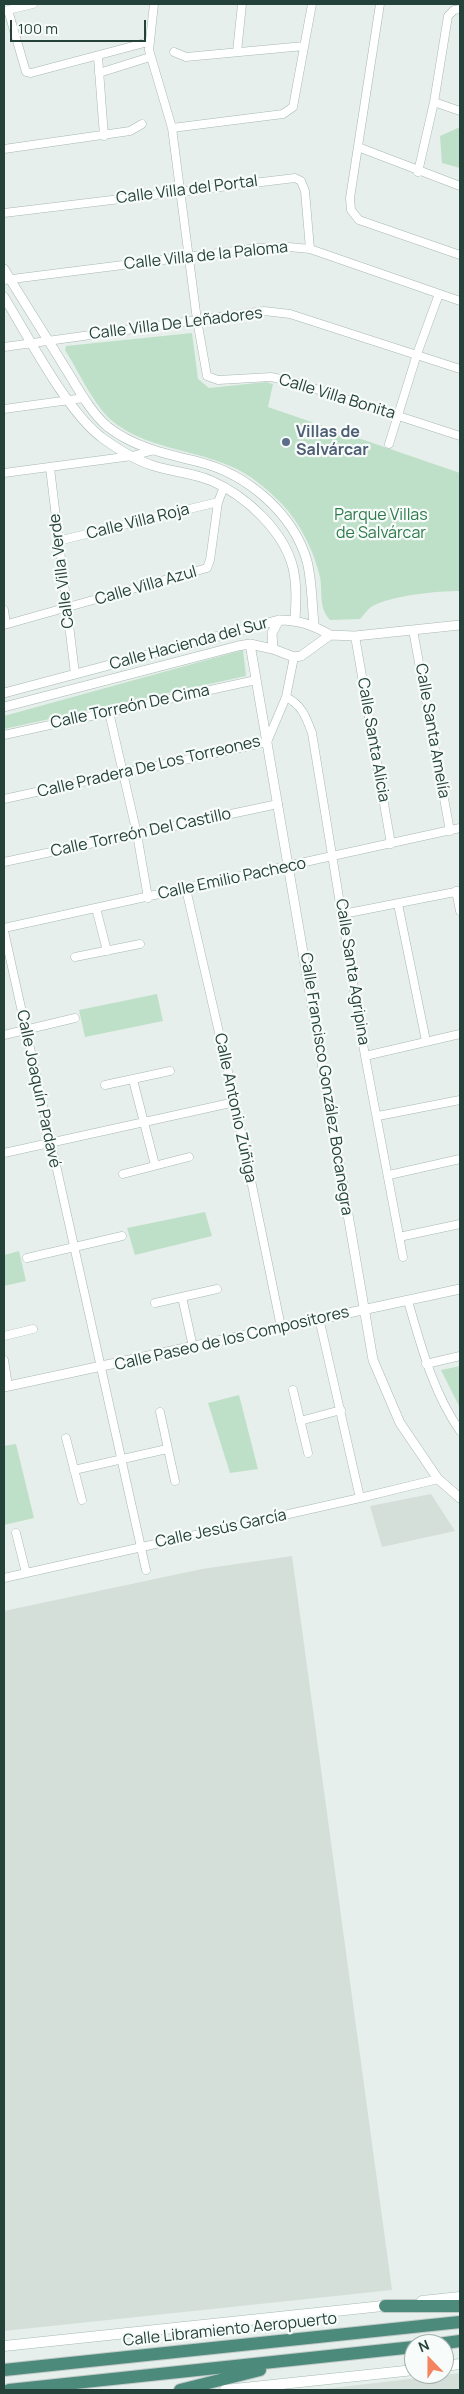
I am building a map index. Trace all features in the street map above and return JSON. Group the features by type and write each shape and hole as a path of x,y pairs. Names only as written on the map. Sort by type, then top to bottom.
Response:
{"highway":[{"path":"385,2306 460,2306"},
{"name":"Calle Libramiento Aeropuerto","path":"4,2370 460,2322"},
{"path":"9,2390 404,2348"},
{"path":"180,2390 305,2359"}],"main road":[{"path":"4,2346 460,2297"},
{"path":"226,2390 404,2371"}],"street":[{"path":"33,4 6,11 26,72 31,73 98,57 148,42"},
{"path":"154,4 148,42 150,57 172,128 182,192 197,320"},
{"path":"237,52 242,4"},
{"path":"172,128 283,114 289,111 293,107 312,4"},
{"path":"380,4 350,198 351,210 359,220 460,255"},
{"path":"418,172 434,102 448,16 454,10 460,9"},
{"path":"174,52 186,57 304,46"},
{"path":"98,57 104,136"},
{"path":"99,73 150,57"},
{"path":"434,102 460,111"},
{"path":"4,149 104,136 130,131 142,124"},
{"path":"358,147 418,172 460,186"},
{"name":"Calle Villa del Portal","path":"4,213 295,178 301,181 305,191 310,249"},
{"name":"Calle Villa de la Paloma","path":"7,280 258,248 289,247 310,249 460,301"},
{"path":"4,269 7,280 48,340 84,398 109,427 151,451 216,467 233,474 254,488 276,510 291,528 306,558 314,625"},
{"path":"389,444 417,354 439,294"},
{"path":"4,297 69,401 86,423 100,436 132,456 153,465 211,481 224,487 243,499 276,533 286,551 295,579 295,620"},
{"name":"Calle Villa De Leñadores","path":"4,346 264,311 290,314 460,369"},
{"name":"Calle Villa Bonita","path":"197,320 206,372 210,378 218,380 271,377 331,393 460,436"},
{"path":"4,409 84,398"},
{"path":"4,474 132,456 151,451"},
{"name":"Calle Villa Verde","path":"50,468 75,674"},
{"name":"Calle Villa Azul","path":"5,625 207,568 210,560 218,502 224,487"},
{"name":"Calle Villa Roja","path":"58,541 218,502"},
{"path":"4,610 5,625"},
{"path":"273,649 272,633 279,620"},
{"name":"Calle Hacienda del Sur","path":"4,693 279,620 295,620 314,625 330,636"},
{"path":"294,657 300,656 330,636 355,636 460,625"},
{"name":"Calle Santa Amelía","path":"413,630 450,831"},
{"name":"Calle Santa Alicia","path":"355,636 391,844"},
{"name":"Calle Hacienda del Sur","path":"4,707 173,662 250,644 273,649 294,657"},
{"name":"Calle Francisco González Bocanegra","path":"250,644 290,867 373,1360 384,1390 400,1423 438,1478 460,1498"},
{"name":"Calle Pradera De Los Torreones","path":"4,799 267,742 286,697 294,657"},
{"name":"Calle Torreón De Cima","path":"4,735 256,680"},
{"name":"Calle Santa Agripina","path":"286,697 297,702 312,733 365,1056 378,1116 403,1257"},
{"path":"109,712 137,834 148,898"},
{"name":"Calle Torreón Del Castillo","path":"4,862 278,804"},
{"name":"Calle Emilio Pacheco","path":"4,929 460,828"},
{"name":"Calle Antonio Zúñiga","path":"186,889 235,1102 281,1327"},
{"path":"343,914 458,891 460,911"},
{"path":"398,904 426,1040"},
{"path":"96,908 107,951"},
{"name":"Calle Joaquín Pardavé","path":"4,929 146,1570"},
{"path":"75,957 140,944"},
{"path":"4,1035 75,1018"},
{"path":"365,1056 426,1040 460,1034"},
{"path":"105,1085 170,1071"},
{"path":"133,1080 155,1166"},
{"path":"378,1116 460,1100"},
{"path":"4,1152 235,1102"},
{"path":"123,1174 189,1157"},
{"path":"389,1175 460,1159"},
{"path":"399,1237 460,1224"},
{"path":"27,1258 122,1236"},
{"path":"155,1302 217,1289"},
{"name":"Calle Paseo de los Compositores","path":"6,1387 102,1368 319,1318 460,1289"},
{"path":"182,1297 193,1347"},
{"path":"408,1301 426,1364 443,1405 460,1431"},
{"path":"319,1318 360,1498"},
{"path":"4,1336 33,1329"},
{"path":"426,1364 460,1356"},
{"path":"4,1360 6,1387"},
{"path":"293,1390 308,1453"},
{"path":"300,1421 341,1410"},
{"path":"160,1412 175,1481"},
{"path":"66,1438 82,1500"},
{"path":"74,1470 167,1450"},
{"name":"Calle Jesús García","path":"4,1578 360,1498 438,1478"},
{"path":"16,1533 26,1573"}],"shaded area":[{"path":"431,1494 455,1531 382,1547 370,1506"},
{"path":"292,1556 392,2290 4,2331 4,1611 202,1569"},
{"path":"460,2373 460,2390 316,2390 404,2380 404,2384 454,2384 454,2374"}],"green space":[{"path":"460,127 460,168 442,163 440,136"},
{"name":"Parque Villas de Salvárcar","path":"192,333 198,379 209,388 266,382 273,384 268,407 460,473 460,591 427,593 391,599 371,607 360,619 330,620 322,605 320,577 310,547 295,520 282,504 258,482 237,469 215,460 138,437 111,420 86,387 65,350 66,346"},
{"path":"243,650 246,676 4,729 4,716"},
{"path":"157,994 163,1021 85,1037 79,1010"},
{"path":"205,1212 212,1236 135,1255 127,1228"},
{"path":"19,1251 26,1281 4,1286 4,1255"},
{"path":"460,1366 460,1408 441,1370"},
{"path":"239,1395 258,1469 230,1473 208,1403"},
{"path":"16,1444 34,1518 4,1525 4,1446"}],"place":[{"name":"Villas de Salvárcar","path":"286,442"}]}
